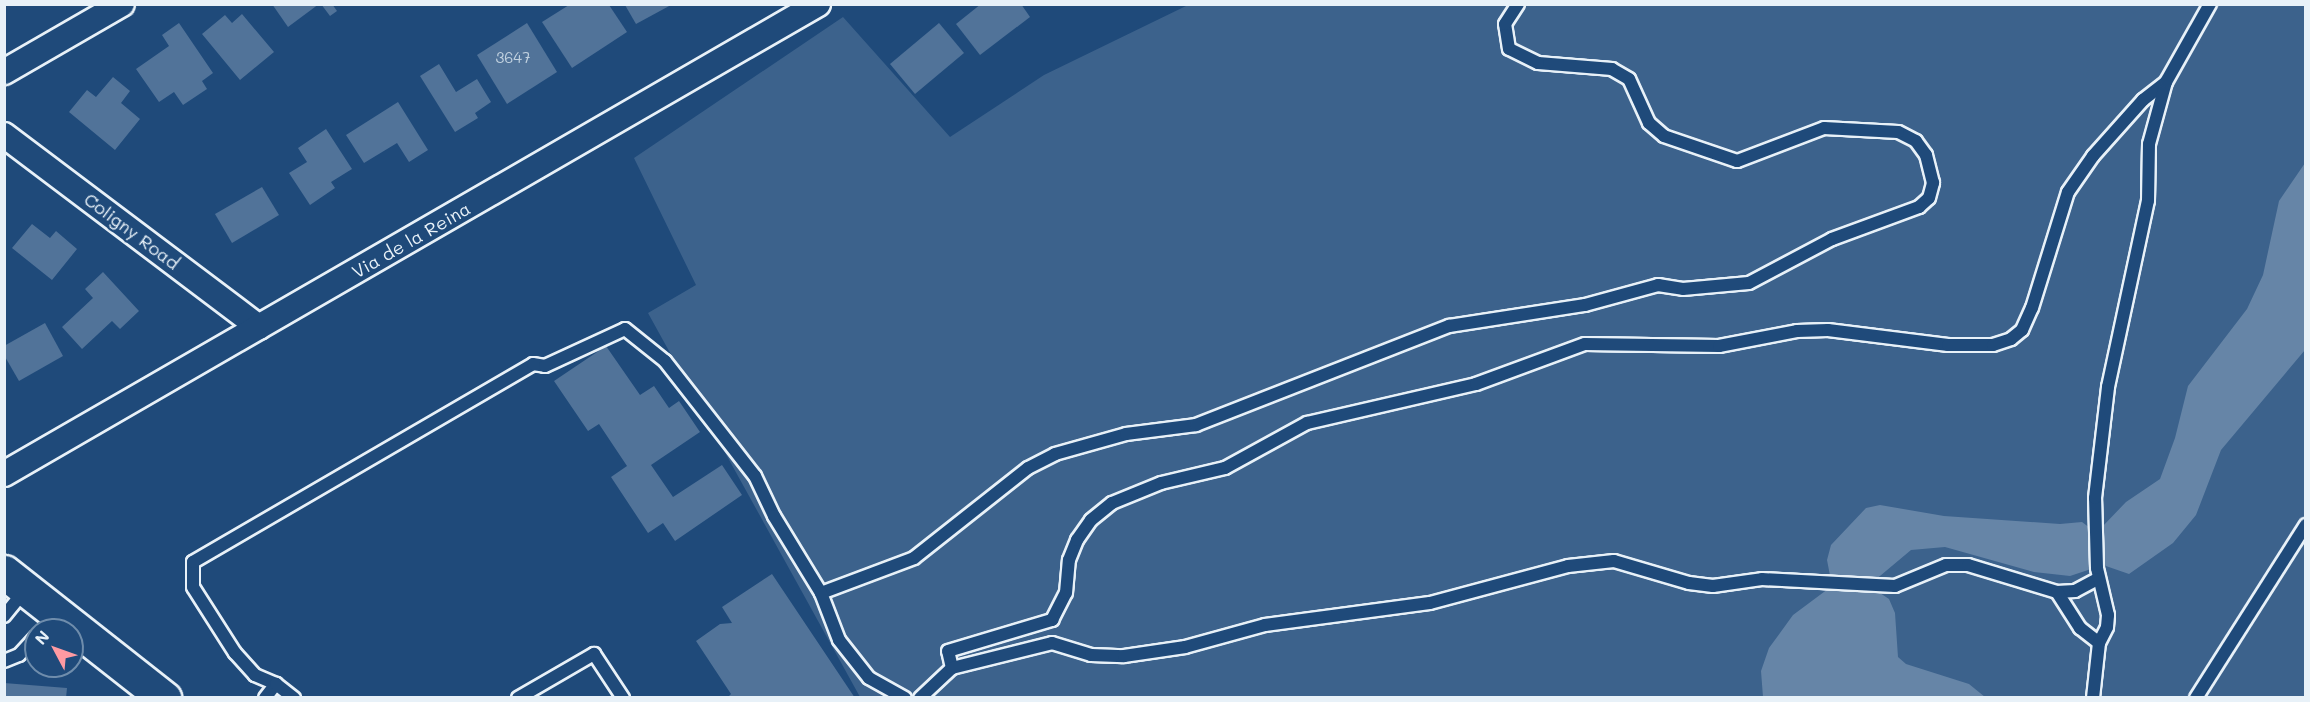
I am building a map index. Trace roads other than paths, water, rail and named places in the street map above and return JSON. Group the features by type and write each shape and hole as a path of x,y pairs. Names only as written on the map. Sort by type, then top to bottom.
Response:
{"main road":[{"path":"15,581 43,618"},
{"path":"84,647 164,698"}],"street":[{"path":"4,72 123,4"},
{"name":"Via de la Reina","path":"4,474 818,4"},
{"name":"Coligny Road","path":"4,135 259,327"}],"lane":[{"path":"821,593 914,558 1028,468 1054,454 1126,434 1196,425 1449,326 1584,305 1658,285 1683,290 1749,283 1832,239 1919,207 1929,198 1933,183 1926,155 1916,141 1898,132 1824,128 1737,161 1664,136 1649,123 1629,79 1612,69 1538,63 1509,49 1505,24 1518,4"},
{"path":"2093,698 2099,644 2108,627 2108,615 2098,573 2095,498 2108,387 2148,201 2149,144 2166,82 2210,4"},
{"path":"1052,643 1052,620 1066,593 1069,560 1077,540 1091,520 1112,503 1161,483 1225,468 1278,436 1348,411 1476,384 1585,344 1719,346 1797,331 1828,330 1948,345 1993,345 2011,339 2022,330 2032,308 2068,192 2122,124 2166,82"},
{"path":"294,698 276,684 255,675 235,653 193,586 193,562 533,364 545,366 625,328 649,344 665,361 750,469 821,593 839,640 869,678 905,698"},
{"path":"2196,698 2306,525"},
{"path":"920,698 952,668 1052,643 1091,654 1124,656 1185,647 1265,626 1430,603 1557,568 1614,561 1689,583 1713,586 1762,579 1831,580 1895,586 1946,565 1968,565 2057,592 2075,591 2098,573"},
{"path":"4,616 15,581"},
{"path":"2057,592 2080,628 2099,644"},
{"path":"952,668 948,651 1052,620"},
{"path":"995,638 999,656"},
{"path":"4,661 19,655 24,649"},
{"path":"518,698 594,654 623,698"},
{"path":"265,698 276,684"}]}
